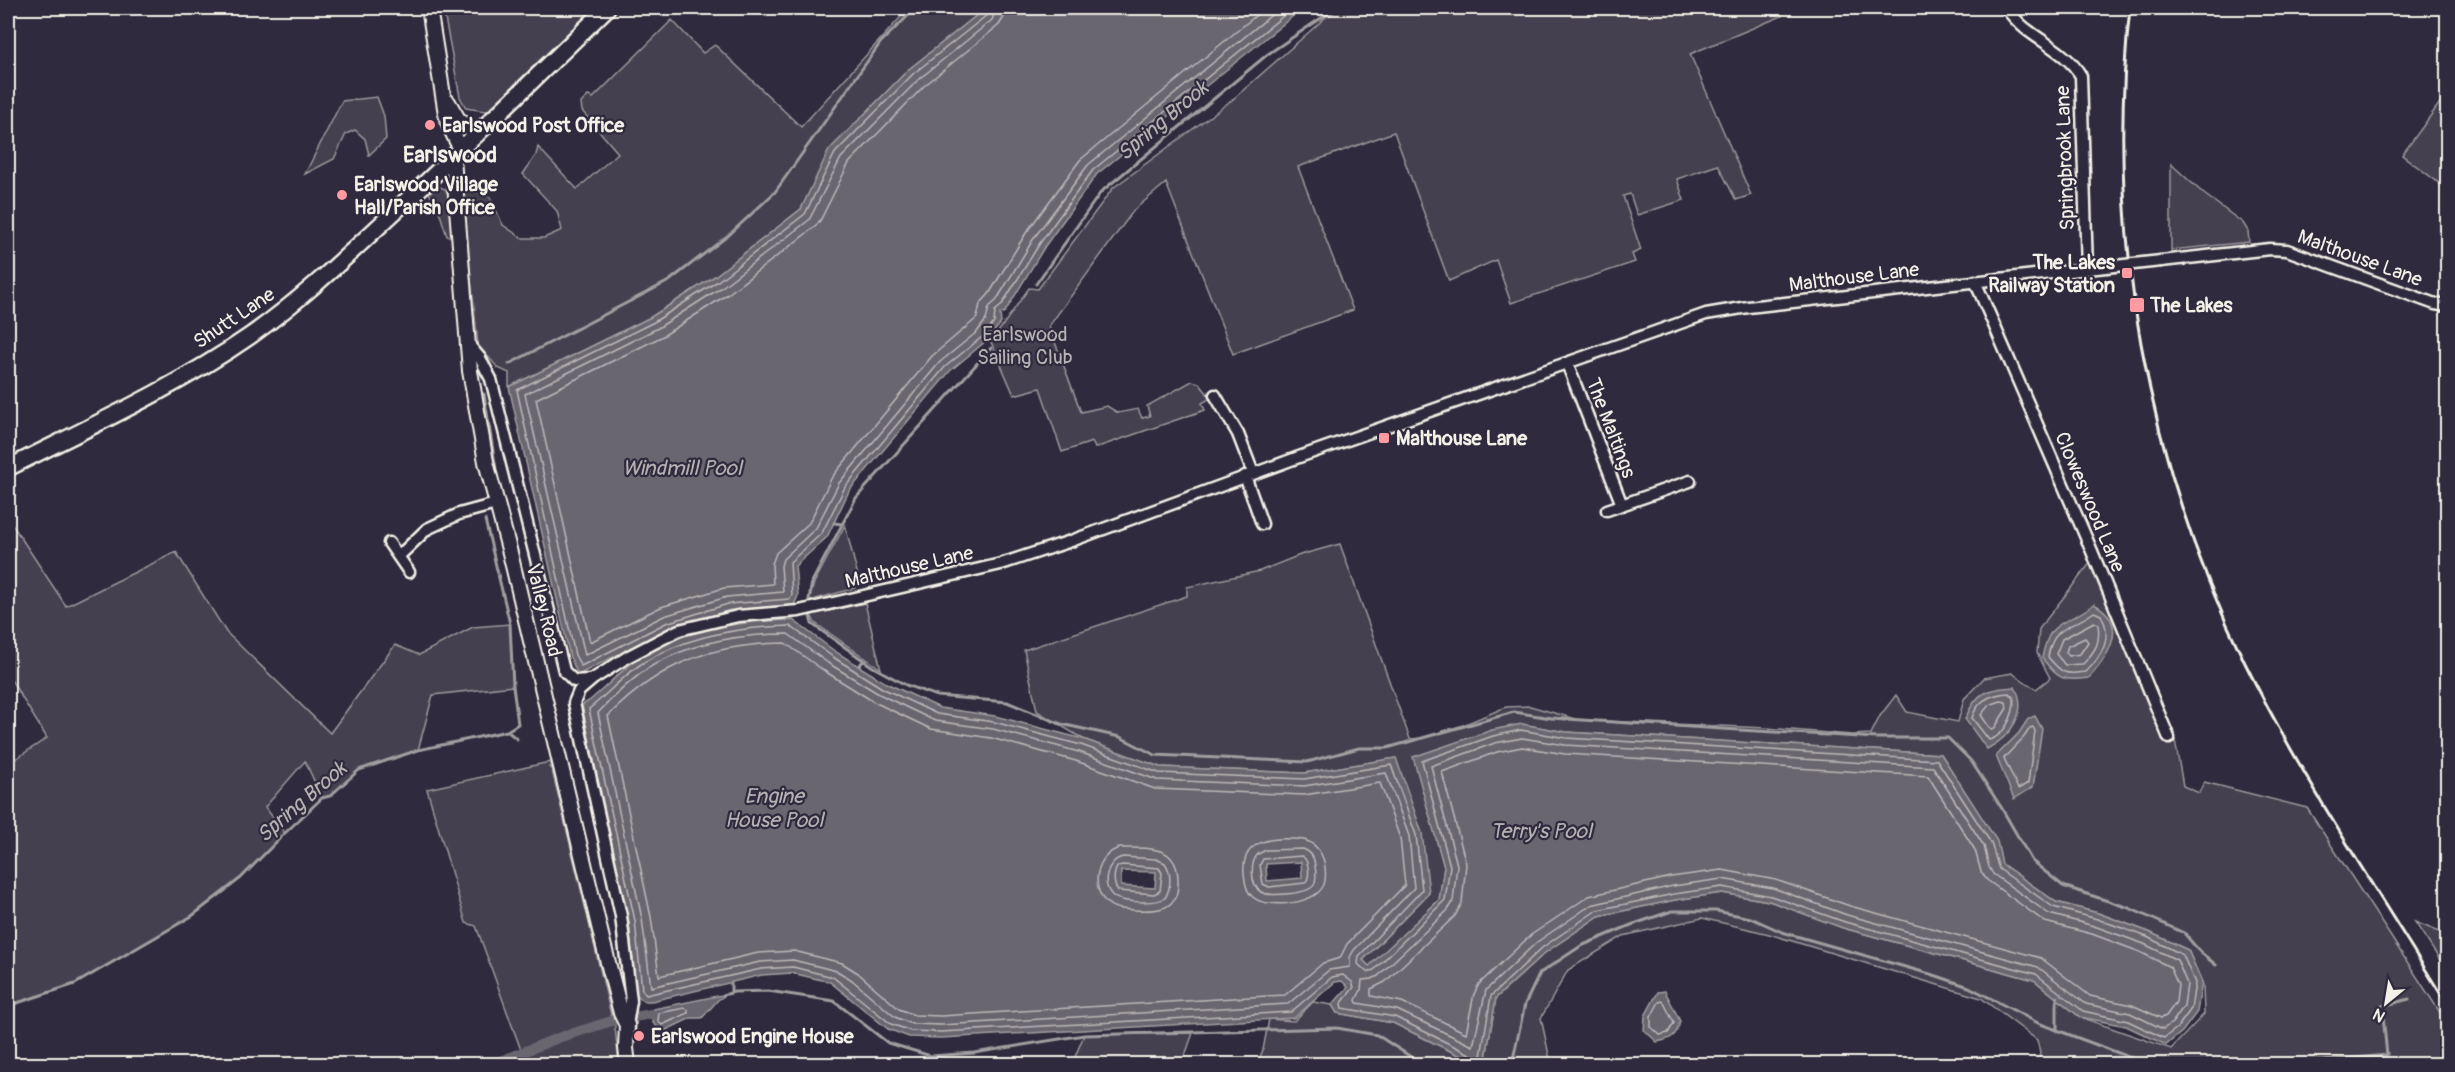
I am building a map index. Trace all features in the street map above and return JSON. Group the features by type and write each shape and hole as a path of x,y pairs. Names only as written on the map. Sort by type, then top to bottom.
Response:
{"main road":[{"name":"Shutt Lane","path":"8,468 144,398 251,335 321,281 477,135 607,8"}],"street":[{"path":"429,8 457,154"},
{"name":"Springbrook Lane","path":"2006,8 2023,27 2073,64 2080,76 2087,269"},
{"path":"445,97 458,119 477,135"},
{"name":"Valley Road","path":"457,154 470,371 477,412 496,504 513,564 603,943 621,1013 627,1025 628,1065"},
{"name":"Malthouse Lane","path":"627,1025 631,1001 621,916 574,714 575,696 593,680 629,656 679,630 738,616 799,611 1001,564 1706,314 1738,308 2270,249 2287,250 2435,304 2448,306"},
{"name":"Cloweswood Lane","path":"1975,281 2091,549 2169,738"},
{"path":"469,345 480,358 491,379 564,671 573,681 593,680"},
{"name":"The Maltings","path":"1567,363 1622,505"},
{"path":"1215,395 1238,434 1263,524"},
{"name":"The Maltings","path":"1607,510 1690,481"},
{"path":"400,555 427,529 459,514 496,504"},
{"path":"389,543 400,555 409,572"}],"green space":[{"path":"443,8 597,8 491,112 466,108 460,97"},
{"path":"909,8 986,8 909,69 831,149 801,209 715,276 651,317 509,387 509,373 498,368 478,345 461,185 490,197 503,225 522,238 544,238 562,230 557,211 523,174 536,155 538,147 577,189 618,153 582,111 581,103 588,96 593,98 672,20 703,53 715,45 801,127"},
{"name":"Earlswood Sailing Club","path":"1341,8 1782,8 1782,16 1690,54 1751,195 1736,200 1718,165 1677,179 1684,200 1637,215 1630,194 1623,196 1641,250 1632,254 1635,262 1511,303 1496,260 1449,281 1394,132 1298,167 1353,310 1233,354 1166,183 1134,210 1049,326 1081,412 1107,406 1118,413 1138,409 1142,418 1150,416 1147,406 1192,381 1199,383 1211,398 1202,403 1205,410 1095,448 1092,442 1062,452 1040,388 1014,395 991,342 1029,288 1038,289 1113,188 1232,100 1326,17"},
{"path":"2447,93 2448,189 2402,155"},
{"path":"377,97 384,116 386,139 369,155 365,139 355,130 346,134 334,159 305,174 342,101"},
{"path":"2171,164 2204,194 2243,223 2248,231 2249,242 2171,250"},
{"path":"438,186 445,189 449,195 455,237 447,236 439,211 429,193"},
{"path":"8,518 66,606 176,552 226,632 330,733 395,645 419,655 473,627 510,624 513,686 433,695 418,750 359,770 330,796 322,798 305,761 265,807 285,833 241,878 192,916 75,984 8,1006 8,764 47,738 8,675 8,634 11,632 8,627"},
{"path":"845,525 859,580 853,582 855,588 809,601 814,583"},
{"path":"1340,544 1410,739 1422,738 1463,725 1506,707 1530,706 1579,720 1767,728 1852,735 1871,734 1880,716 1896,695 1907,712 1958,722 1964,699 1984,678 2012,673 2036,689 2050,678 2037,653 2039,629 2091,562 2162,736 2174,734 2183,786 2199,793 2204,782 2307,808 2447,1023 2447,1064 2038,1064 2040,1053 2037,1040 1981,998 1769,934 1702,918 1623,936 1568,970 1541,1018 1551,1064 1485,1064 1496,998 1546,952 1599,916 1722,893 1769,901 1843,928 2034,980 2080,1017 2171,1049 2204,1014 2203,985 2188,950 2149,932 2098,913 2056,902 2002,864 1996,841 1941,754 1566,732 1522,724 1414,757 1444,867 1439,900 1369,967 1363,960 1429,893 1396,758 1304,773 1160,767 1083,739 1037,711 1024,650 1187,596 1187,587 1260,571 1300,555"},
{"path":"865,603 881,669 815,623 811,615"},
{"path":"550,762 614,1019 619,1064 500,1064 522,1053 476,926 466,923 427,789"},
{"path":"2415,922 2447,935 2447,971"},
{"path":"1313,1002 1332,1005 1337,1013 1393,1023 1477,1064 1257,1064 1263,1050 1269,1019 1294,1021"},
{"path":"1193,1033 1182,1064 1072,1064 1084,1035"}],"water":[{"name":"Windmill Pool","path":"986,8 1303,8 1097,174 1045,246 1005,312 1000,314 1001,323 986,341 950,371 849,491 827,537 795,566 798,596 794,605 730,610 668,629 578,675 570,657 509,387 651,317 715,276 801,209 829,150 909,69"},
{"path":"2094,604 2111,620 2114,630 2109,650 2089,678 2067,679 2057,675 2042,658 2049,635 2060,624"},
{"name":"Engine House Pool","path":"793,620 836,652 886,683 940,708 995,716 1083,739 1160,767 1304,773 1396,758 1422,833 1429,893 1363,960 1369,966 1439,900 1444,867 1413,757 1492,730 1522,724 1566,732 1941,754 1997,841 2002,864 2056,902 2098,913 2149,932 2188,950 2202,982 2197,1012 2182,1032 2166,1045 2126,1026 2080,1017 2034,980 1843,928 1769,901 1722,893 1599,916 1546,952 1496,998 1485,1064 1477,1064 1393,1023 1337,1013 1332,1005 1348,987 1342,981 1335,982 1294,1018 941,1038 909,1037 888,1029 830,982 792,973 762,975 652,1001 643,1001 636,994 629,922 582,705 635,661 659,646 695,633 734,624","holes":["1301,862 1302,878 1267,881 1266,864","1121,871 1156,872 1155,888 1121,886"]},
{"path":"2015,687 2020,706 2015,723 2003,738 1987,749 1965,719 1969,710 1978,697 1984,693"},
{"path":"2035,716 2042,729 2033,787 2014,799 1996,756 2019,733 2028,719"},
{"path":"1665,991 1680,1021 1673,1036 1657,1042 1644,1030 1645,1016 1658,992"},
{"path":"727,994 718,1000 702,1018 691,1018 662,1032 653,1023 653,1009"}],"waterway":[{"path":"509,364 669,281 730,234 775,192 881,42 916,8"},
{"name":"Spring Brook","path":"1036,284 1101,192 1268,54 1336,8"},
{"path":"808,605 812,582 856,498 991,348"},
{"path":"484,394 497,476"},
{"name":"Spring Brook","path":"8,1006 75,984 192,916 241,878 322,798 330,796 359,770 418,750 507,731 518,724 513,686 510,624 485,520"},
{"path":"834,523 842,524"},
{"path":"809,612 812,624 873,667 906,685 937,696 1007,702 1061,724 1120,737 1155,755 1307,762 1359,748 1387,748 1514,712 1551,718 1722,729 1877,738 1948,738 1971,761 2032,861 2063,886 2129,908 2184,933 2200,952 2216,965"},
{"path":"859,666 864,660"},
{"path":"507,731 517,739"},
{"path":"550,767 553,770 613,1020"},
{"path":"1512,1064 1525,1004 1540,973 1581,946 1672,911 1716,911 1751,918 1782,932 1937,976 1969,987 2038,1023 2148,1064"},
{"path":"731,983 731,993"},
{"path":"727,994 768,991 834,1001 888,1043 931,1056 974,1053 1084,1035 1337,1028 1377,1035 1422,1064"},
{"path":"2057,997 2057,1031"},
{"path":"2206,1064 2324,1061 2387,1055 2382,1006 2409,999"},
{"path":"634,1017 651,1014"},
{"path":"635,1030 636,1016"},
{"path":"493,1064 558,1038 618,1019"}],"railway":[{"path":"2130,8 2124,92 2124,176 2129,260 2141,343 2159,426 2182,507 2211,586 2245,663 2268,707 2317,794 2448,1006"}],"place":[{"name":"Earlswood Post Office","path":"430,125"},
{"name":"Earlswood Village Hall/Parish Office","path":"342,195"},
{"name":"The Lakes Railway Station","path":"2127,273"},
{"name":"The Lakes","path":"2137,305"},
{"name":"Malthouse Lane","path":"1384,438"},
{"name":"Earlswood Engine House","path":"639,1036"}],"district":[{"name":"Earlswood","path":"450,155"}],"water label":[{"name":"Terry's Pool","path":"1541,831"}]}
